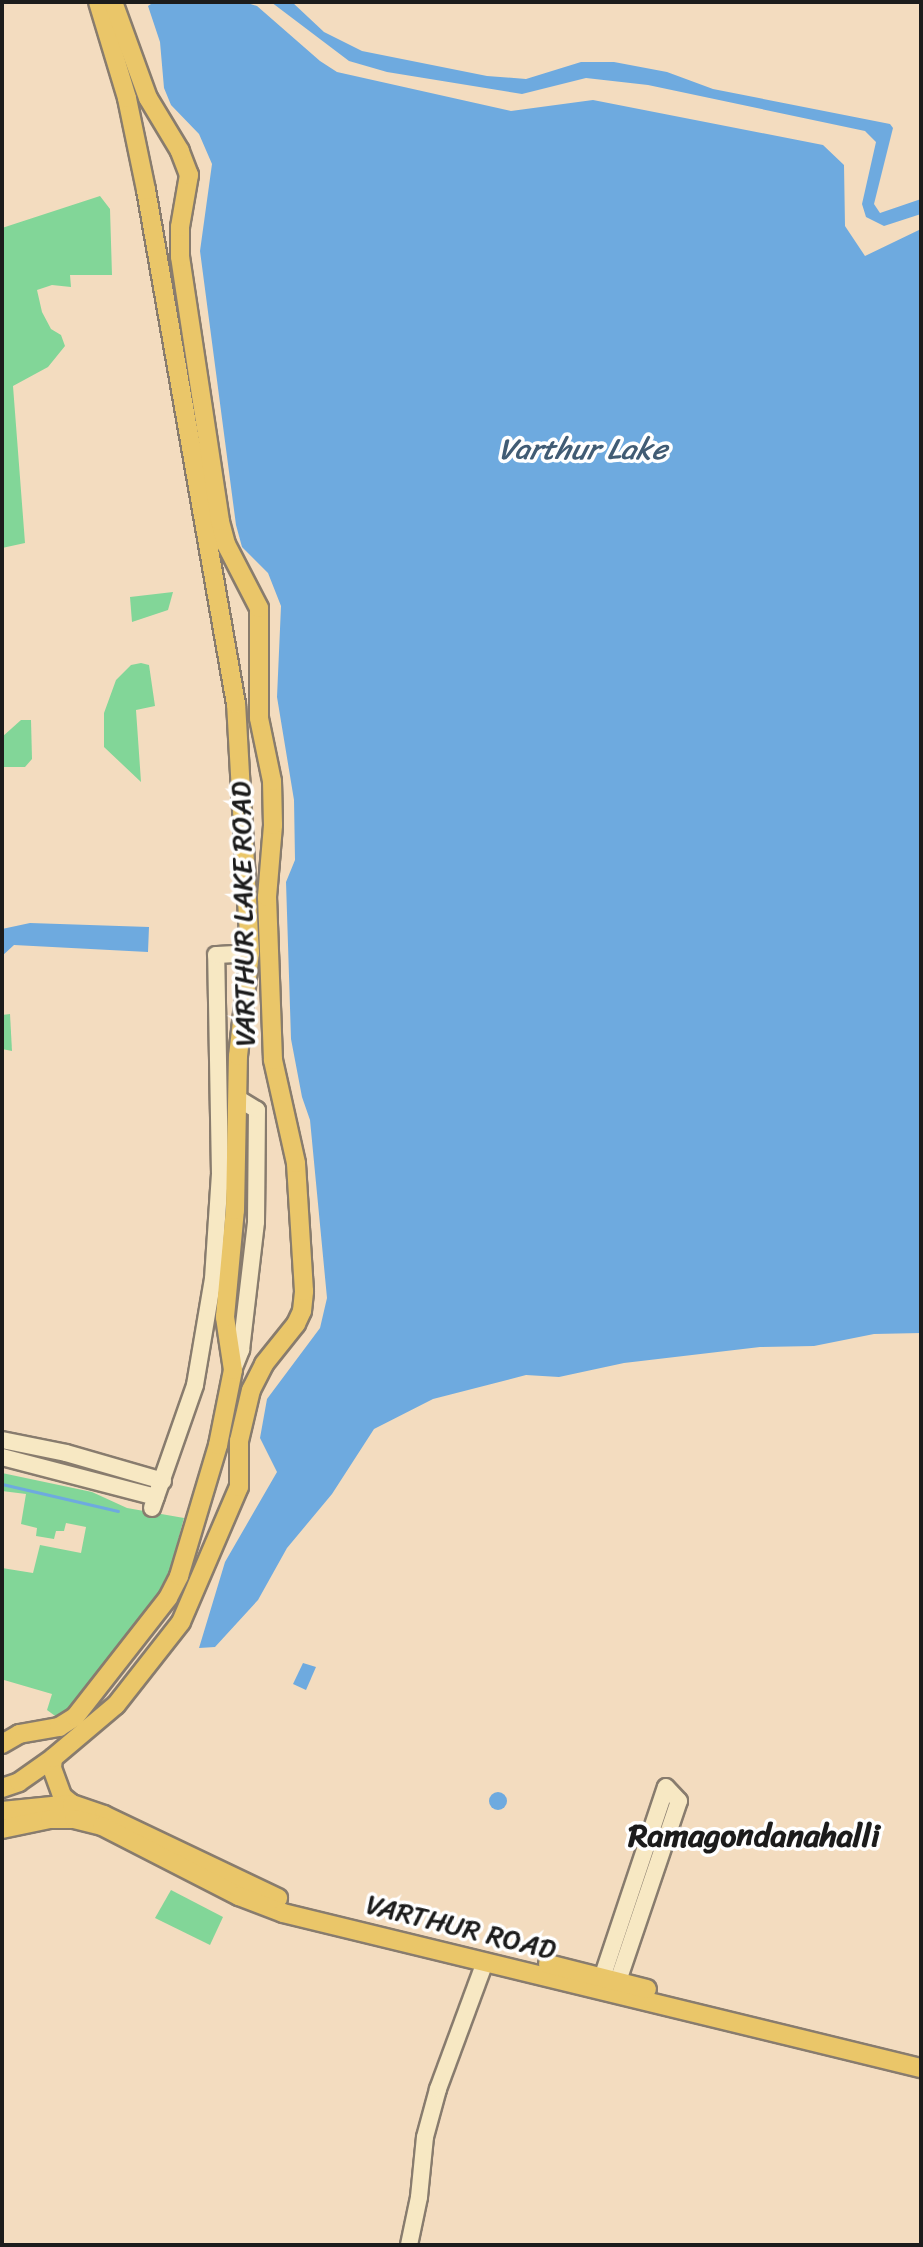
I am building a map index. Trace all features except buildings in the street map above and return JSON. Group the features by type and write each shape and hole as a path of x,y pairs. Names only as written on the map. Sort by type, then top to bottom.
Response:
{"main road":[{"name":"VARTHUR LAKE ROAD","path":"2,1788 19,1782 53,1758 168,1598 179,1576 218,1445 233,1370 217,1317 235,1210 238,1056 250,953 236,704 146,190 127,98 98,2"},
{"name":"VARTHUR LAKE ROAD","path":"2,1744 19,1734 81,1723 116,1705 165,1644 196,1594 208,1553 229,1516 239,1487 239,1441 251,1390 264,1364 296,1324 302,1311 304,1291 296,1163 273,1060 267,897 273,825 272,781 259,718 259,608 226,544 220,521 180,257 180,227 189,175 180,151 148,98 113,2"},
{"path":"53,1758 52,1768 62,1796 72,1804"},
{"name":"VARTHUR ROAD","path":"2,1811 72,1804 104,1815 286,1902 610,1979 921,2068"},
{"name":"VARTHUR ROAD","path":"2,1829 50,1819 74,1819 102,1826 239,1896 283,1913 485,1962 921,2056"}],"street":[{"path":"3,1448 154,1503 217,1317 220,1174 216,955 250,953"},
{"name":"VARTHUR LAKE ROAD","path":"233,1370 241,1350 256,1222 257,1110 237,1098"},
{"path":"3,1448 66,1453 163,1481"},
{"path":"666,1787 679,1801 610,1979 666,1787"},
{"path":"409,2245 419,2197 425,2137 485,1962"}],"green space":[{"path":"100,196 110,209 112,275 70,275 71,287 52,285 37,290 42,312 51,329 61,335 65,346 48,367 13,386 25,543 2,548 2,228"},
{"path":"173,592 168,610 132,622 130,597"},
{"path":"131,665 149,665 155,706 136,710 141,782 104,747 104,713 116,680"},
{"path":"21,720 31,720 32,759 25,767 2,767 2,737"},
{"path":"10,1014 12,1051 2,1049 2,1015"},
{"path":"2,1473 92,1492 127,1508 184,1518 167,1581 126,1643 62,1721 47,1710 52,1694 4,1680 2,1688 2,1568 33,1573 40,1545 81,1553 86,1527 66,1523 64,1531 56,1531 54,1539 36,1536 37,1528 21,1524 26,1494 2,1491"},
{"path":"171,1890 223,1917 210,1945 155,1918"}],"water":[{"name":"Varthur Lake","path":"154,2 244,2 257,6 337,72 511,111 593,100 823,145 844,165 845,226 865,256 921,229 921,1333 874,1334 814,1346 760,1347 624,1363 559,1377 526,1375 433,1399 374,1429 332,1494 287,1548 258,1600 215,1647 199,1648 225,1562 277,1472 260,1438 267,1399 320,1328 327,1298 310,1120 302,1097 291,1039 286,882 295,860 294,800 277,697 281,606 268,573 242,547 236,525 200,251 212,164 199,134 171,105 164,88 160,42 148,6"},
{"path":"271,2 292,2 324,32 362,51 487,76 526,79 581,62 614,62 667,72 713,89 890,124 893,128 874,204 880,213 921,199 921,214 884,226 866,217 862,204 876,142 865,131 648,85 586,78 522,94 387,72 349,61"},
{"path":"30,923 149,927 148,952 14,945 2,956 2,929"},
{"path":"303,1663 316,1667 306,1690 293,1684"},
{"path":"494,1792 502,1792 507,1801 505,1808 494,1810 489,1805 489,1797"}],"waterway":[{"path":"2,1484 118,1511"}],"district":[{"name":"Ramagondanahalli","path":"754,1836"}]}
